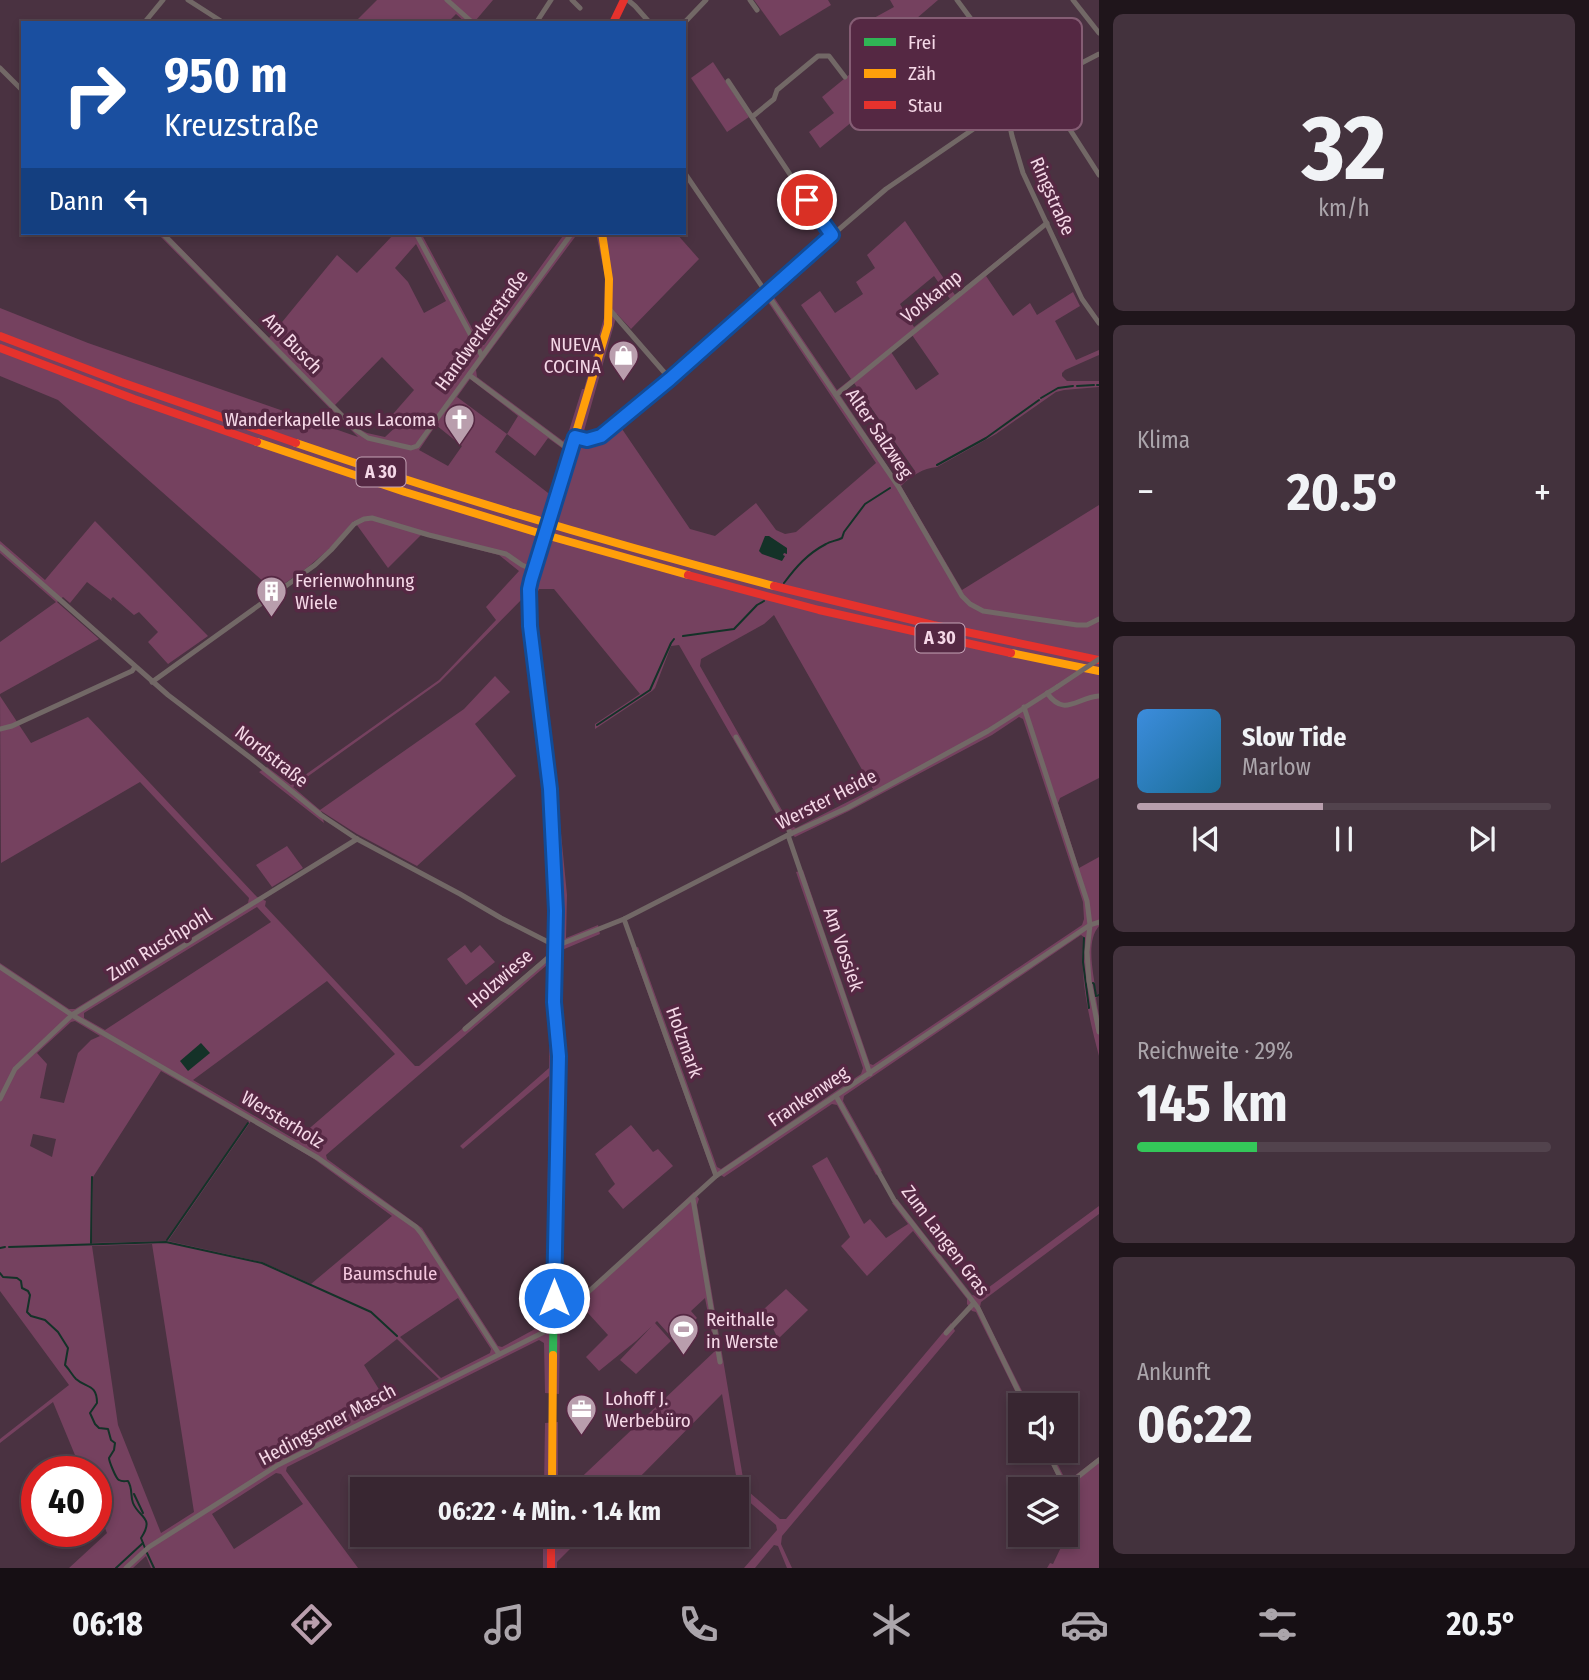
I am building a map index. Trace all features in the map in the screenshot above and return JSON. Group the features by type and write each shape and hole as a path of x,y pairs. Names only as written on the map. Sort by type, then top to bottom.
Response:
{"main road":[{"path":"614,21 626,0"},
{"path":"552,1477 559,1056 554,1002 556,899 550,789 529,614 529,589 608,325 610,274 601,235"},
{"name":"A 30","path":"0,336 228,421 416,483 591,536 793,591 1099,659"},
{"name":"A 30","path":"0,348 226,432 439,503 597,550 782,600 962,643 1099,671"},
{"path":"551,1547 551,1568"}],"street":[{"path":"146,21 163,0"},
{"path":"188,0 221,21"},
{"path":"447,0 471,21"},
{"path":"537,21 551,0"},
{"path":"572,0 580,8"},
{"path":"626,0 648,21"},
{"path":"686,21 706,0"},
{"path":"750,0 757,10"},
{"name":"Ringstraße","path":"957,0 970,18"},
{"path":"1073,0 1099,33"},
{"path":"541,16 546,21"},
{"path":"1082,62 1099,54"},
{"path":"752,117 774,99 777,90 818,55 829,56 845,77"},
{"path":"0,68 21,89"},
{"path":"728,81 832,235"},
{"path":"575,437 587,440 601,436 887,189 970,130"},
{"name":"Ringstraße","path":"1011,130 1023,173 1082,299 1099,323"},
{"path":"1070,130 1099,175"},
{"name":"Alter Salzweg","path":"686,175 898,486 960,593 970,604 983,611 1077,625 1087,625 1099,619"},
{"name":"Voßkamp","path":"836,395 1047,223"},
{"name":"Am Busch","path":"164,235 356,430 368,438 406,448 417,446"},
{"path":"417,235 482,356"},
{"name":"Handwerkerstraße","path":"417,446 571,235"},
{"path":"610,310 670,379"},
{"path":"468,374 571,451"},
{"path":"152,682 315,565 355,524 364,519 506,554 534,570"},
{"name":"Nordstraße","path":"0,547 152,682 321,815 357,839 556,949"},
{"name":"Werster Heide","path":"556,949 624,919 790,834 847,808 988,731 1099,659"},
{"path":"0,729 35,716 132,671 135,667"},
{"path":"1047,693 1061,705 1099,696"},
{"path":"1024,707 1087,901 1090,925 1088,981 1099,1032"},
{"name":"Am Vossiek","path":"736,737 790,834 870,1074"},
{"name":"Zum Ruschpohl","path":"0,1099 15,1069 72,1016 357,839"},
{"name":"Holzmark","path":"624,919 716,1176"},
{"name":"Frankenweg","path":"554,1325 716,1176 1090,925 1099,922"},
{"name":"Holzwiese","path":"466,1029 556,949"},
{"name":"Wersterholz","path":"0,967 72,1016 318,1158 416,1227 499,1354"},
{"name":"Zum Langen Gras","path":"836,1096 894,1200 974,1303 1019,1393"},
{"path":"693,1198 720,1362"},
{"path":"946,1334 974,1303"},
{"name":"Hedingsener Masch","path":"126,1568 149,1547 278,1465 554,1325"},
{"path":"1053,1463 1065,1487 1099,1460"}],"green space":[{"path":"377,0 493,0 477,21 464,21 456,14 449,21 356,21"},
{"path":"754,0 828,0 831,5 780,36"},
{"path":"890,0 938,0 917,18 874,18 894,7"},
{"path":"713,62 749,117 727,132 691,78"},
{"path":"850,74 850,123 820,148 809,132 834,113 822,97"},
{"path":"905,221 955,295 1015,246 1017,250 986,276 1013,316 1030,303 1037,315 1073,292 1080,306 1055,321 1076,360 1099,350 1099,355 1065,370 1062,376 1067,381 1099,381 1099,387 1056,392 996,434 937,467 918,473 901,486 962,590 1099,505 1099,778 1060,798 1058,803 1079,868 1099,857 1099,926 1091,949 1096,994 1099,994 1096,998 1099,1056 1086,997 1084,937 1081,935 844,1096 843,1101 882,1171 876,1175 837,1105 832,1104 724,1177 711,1169 632,949 638,947 717,1167 721,1169 861,1074 863,1068 796,872 803,870 870,1064 873,1065 1082,925 1083,902 1023,719 1019,717 992,735 795,837 785,829 679,645 671,646 652,691 595,729 595,724 640,694 554,589 539,589 537,594 527,594 440,682 293,787 320,810 464,709 495,676 510,692 475,724 516,776 417,866 321,811 324,823 259,772 267,767 291,785 439,680 496,620 486,607 519,571 499,555 421,535 388,568 354,521 328,550 274,591 58,400 0,376 0,308 88,343 358,437 159,235 168,235 269,338 337,255 357,273 393,235 422,235 481,345 484,345 564,235 577,235 476,370 477,377 563,441 567,437 584,389 604,318 605,276 596,235 678,235 699,259 631,329 617,314 584,431 588,436 600,434 669,377 767,287 837,390 851,379 801,305 820,291 835,313 863,294 856,282 875,268 867,255","holes":["416,244 446,301 424,313 408,282 395,268","934,276 950,299 914,327 900,304","765,300 876,463 796,532 785,534 776,530 756,503 715,536 690,529 620,426 674,382","912,335 939,374 916,390 891,352","382,357 414,390 393,414 401,422 385,437 359,429 335,405","470,379 518,416 507,434 457,397","854,383 915,471 899,483 840,395","436,425 462,446 448,466 419,450","507,434 535,456 548,438 566,451 552,496 495,452","774,615 873,789 796,828 791,826 700,666 701,659 764,624"]},
{"path":"95,521 208,636 168,664 148,642 158,632 139,612 134,615 113,597 112,601 87,582 70,603 63,597 57,602 99,639 0,694 0,642 56,602 0,553 0,541 45,580"},
{"name":"Baumschule","path":"0,696 31,743 88,717 257,897 266,901 265,906 415,1066 419,1066 551,952 544,782 556,782 567,895 566,938 598,925 600,934 562,950 563,1123 559,1394 545,1393 544,1343 539,1340 287,1467 286,1471 358,1568 151,1568 146,1556 133,1568 69,1568 92,1547 112,1547 112,1456 75,1456 53,1402 0,1443 0,1439 69,1385 0,1291 0,963 69,1009 75,1009 248,903 249,898 140,782 1,863","holes":["257,907 271,922 105,1030 84,1018 84,1013","548,964 551,966 549,1068 460,1146 463,1149 549,1076 546,1323 502,1347 498,1346 422,1228 327,1159 326,1155","327,981 395,1054 296,1140 193,1080","75,1021 100,1036 91,1040 78,1053 64,1103 40,1098 47,1064 37,1053","161,1071 249,1121 166,1241 92,1243 93,1177","251,1121 314,1159 392,1216 311,1284 262,1262 168,1241","33,1134 56,1139 52,1157 30,1146","152,1244 194,1512 161,1533 118,1425 92,1246","458,1298 491,1349 490,1353 441,1378 400,1337","397,1339 439,1379 388,1404 364,1365","276,1473 281,1474 303,1504 234,1549 212,1514"]},
{"path":"287,846 303,868 272,887 256,865"},
{"path":"465,945 471,953 480,945 495,962 466,985 447,959"},
{"path":"631,1125 653,1152 658,1149 673,1166 623,1209 608,1191 615,1184 595,1154"},
{"path":"827,1157 864,1224 870,1219 886,1238 908,1224 892,1203 897,1199 972,1295 977,1296 1099,1206 1099,1214 981,1302 980,1307 1023,1393 1016,1393 976,1312 972,1311 967,1299 913,1231 867,1276 841,1246 850,1237 812,1166"},
{"path":"694,1192 699,1199 697,1205 743,1477 736,1477 722,1394 640,1477 582,1477 715,1351 705,1298 691,1311 697,1318 674,1340 657,1321 655,1323 671,1341 636,1374 620,1360 652,1326 599,1371 586,1357 608,1335 577,1301"},
{"path":"786,1289 808,1310 778,1339 764,1309"},
{"path":"951,1323 955,1331 782,1536 781,1544 792,1568 787,1568 778,1546 774,1545 755,1568 744,1568 777,1530 776,1525 749,1502 749,1492 780,1519 786,1519"},
{"path":"558,1422 558,1477 544,1477 545,1423"},
{"path":"1099,1457 1099,1568 1047,1568 1050,1563 1053,1564 1061,1547 1078,1547 1078,1477 1073,1477"},
{"path":"1051,1463 1057,1463 1064,1477 1057,1477"},
{"path":"543,1547 572,1547 557,1562 557,1568 543,1568"}],"shaded area":[{"path":"765,536 787,548 787,554 784,553 782,561 759,551"},
{"path":"201,1043 210,1053 188,1071 180,1061"}],"waterway":[{"path":"1077,386 1094,385"},
{"path":"1041,398 1058,388 1073,386"},
{"path":"937,465 986,438 1039,400"},
{"path":"784,583 813,552 842,538 865,504 890,488"},
{"path":"683,636 734,629 764,601"},
{"path":"597,725 650,690 674,639"},
{"path":"1084,938 1083,962 1089,1008"},
{"path":"1093,983 1096,996 1099,995"},
{"path":"167,1240 248,1123"},
{"path":"91,1243 92,1177"},
{"path":"9,1247 166,1242 262,1263 371,1312 397,1336"},
{"path":"0,1248 5,1247"},
{"path":"0,1273 3,1277 21,1281 22,1288 30,1295 27,1312 45,1320 58,1332 68,1348 65,1365 76,1379 95,1392 97,1403 90,1413 99,1428 108,1429 111,1440 115,1443 109,1460 118,1479 128,1481 133,1503 146,1522 141,1538 145,1548"},
{"path":"134,1494 143,1513"},
{"path":"116,1568 143,1543"},
{"path":"147,1553 154,1568"}],"traffic: fast":[{"path":"540,549 553,510"},
{"path":"553,1355 559,1057 554,1002 556,906"}],"traffic: slow":[{"path":"553,510 608,325 609,279 602,235"},
{"path":"257,442 405,492 688,575"},
{"path":"296,443 534,519 774,586"},
{"path":"1011,653 1099,671"},
{"path":"552,1477 553,1355"}],"traffic: jam":[{"path":"614,21 624,0"},
{"path":"0,336 121,382 296,443"},
{"path":"0,348 257,442"},
{"path":"540,549 531,580 529,614 550,789 556,906"},
{"path":"688,575 819,610 1011,653"},
{"path":"774,586 933,625 1099,660"},
{"path":"551,1547 551,1568"}],"place":[{"name":"NUEVA COCINA","path":"624,382"},
{"name":"Wanderkapelle aus Lacoma","path":"459,446"},
{"name":"Ferienwohnung Wiele","path":"272,618"},
{"name":"Reithalle in Werste","path":"683,1357"},
{"name":"Lohoff J. Werbebüro","path":"582,1436"}],"route":[{"path":"554,1298 559,1056 554,1002 554,839 530,626 531,580 575,437 587,440 601,436 670,379 832,235 807,200"}]}
